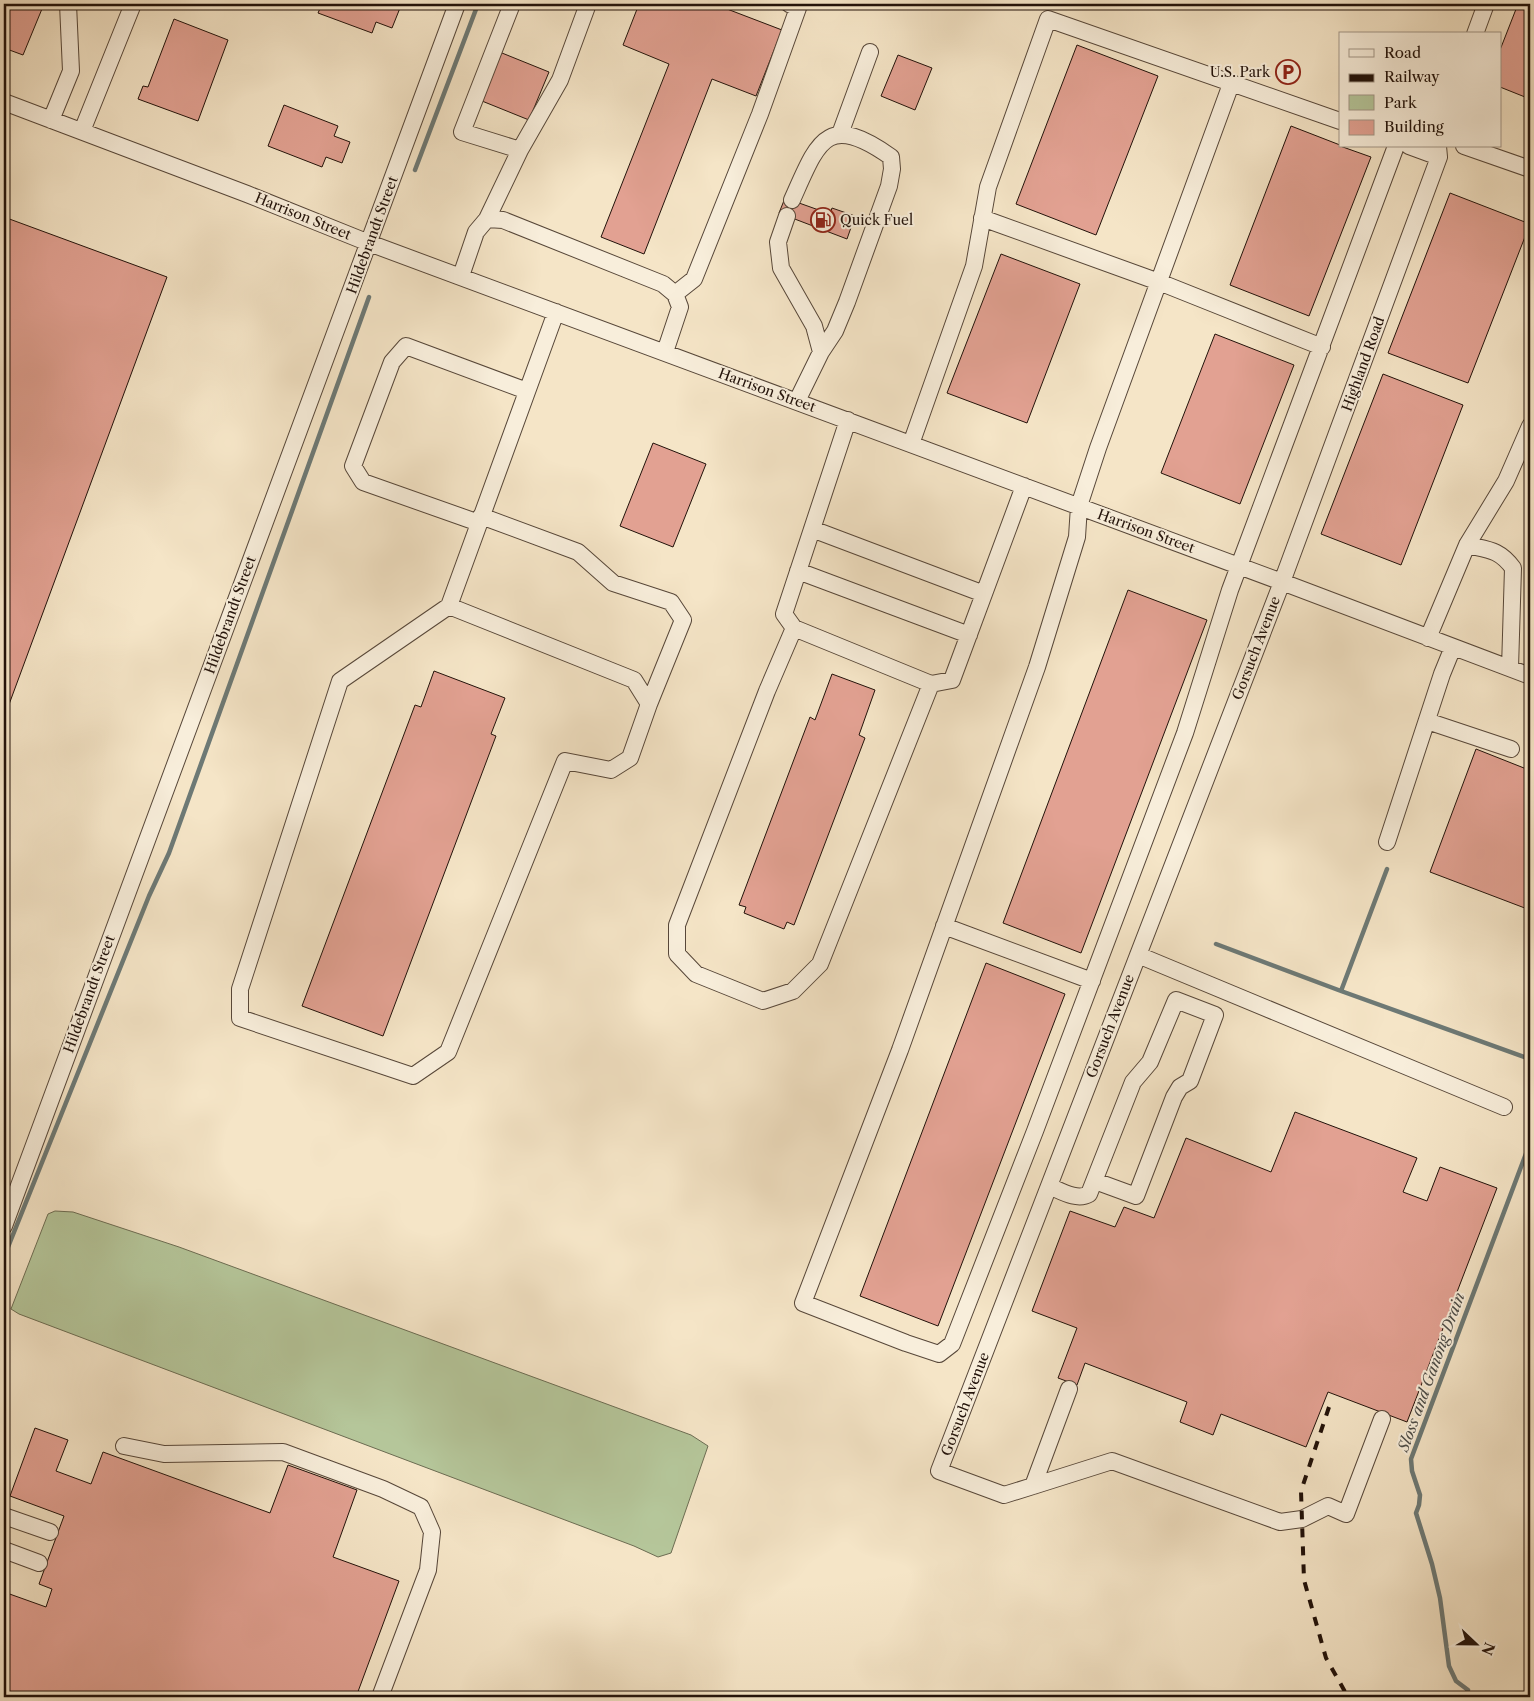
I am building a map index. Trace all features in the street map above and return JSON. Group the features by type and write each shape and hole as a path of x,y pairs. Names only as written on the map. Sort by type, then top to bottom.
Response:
{"street":[{"path":"52,120 70,71 68,4"},
{"path":"82,131 133,4"},
{"name":"Hildebrandt Street","path":"4,1226 457,4"},
{"path":"512,4 462,132 520,150"},
{"path":"461,276 476,232 487,219 520,150 560,80 588,4"},
{"path":"674,294 694,278 760,114 798,8 789,4"},
{"path":"1475,32 1486,4"},
{"path":"911,444 974,266 988,187 1048,19 1339,122"},
{"path":"840,134 870,52"},
{"path":"1231,84 1079,506 1077,537 1037,667 900,1050 803,1303 939,1354 952,1344 1185,733 1239,566 1395,148"},
{"name":"Harrison Street","path":"4,102 247,194 369,243 1079,506 1530,676"},
{"path":"792,200 811,158 824,140 840,134 859,137 891,157 892,169 889,186 847,302 797,401"},
{"path":"1419,148 1438,152"},
{"path":"1470,148 1530,169"},
{"name":"Highland Road","path":"1282,582 1438,152"},
{"path":"787,216 778,242 781,268 814,326 821,352"},
{"path":"982,218 1159,282 1322,347"},
{"path":"487,219 503,220 663,284 674,294 680,307 665,352"},
{"path":"527,391 406,346 392,362 353,466 363,482 480,520 578,552 613,583 671,602 683,620 649,704 630,758 611,770 565,761 448,1052 413,1076 240,1018 240,989 340,681 449,606 480,520 556,312"},
{"path":"848,420 784,614 794,628 931,684 952,680 1024,486"},
{"path":"1428,638 1466,545 1506,481 1530,426"},
{"path":"812,529 984,594"},
{"path":"1466,545 1496,552 1506,558 1513,568 1510,668"},
{"path":"798,571 969,635"},
{"name":"Gorsuch Avenue","path":"1032,1486 1004,1495 939,1471 1282,582"},
{"path":"449,606 634,680 649,704"},
{"path":"794,628 764,700 677,925 677,954 696,974 763,1001 793,991 820,964 931,684"},
{"path":"1387,842 1442,674 1453,647"},
{"path":"1427,721 1511,749"},
{"path":"944,926 1092,981"},
{"path":"1138,955 1504,1107"},
{"path":"1048,1186 1078,1197 1084,1197 1089,1194 1133,1082 1150,1062 1176,1000 1216,1015 1190,1081 1180,1087 1174,1097 1136,1196 1095,1182"},
{"path":"1032,1486 1069,1389"},
{"path":"1032,1486 1112,1461 1280,1522 1302,1519 1328,1506 1346,1514 1382,1419"},
{"path":"124,1446 164,1454 283,1452 383,1489 422,1507 432,1532 428,1570 380,1697"},
{"path":"4,1516 50,1532"},
{"path":"4,1550 39,1563"}],"green space":[{"path":"55,1211 73,1212 179,1247 691,1435 708,1446 671,1553 658,1557 634,1546 19,1314 11,1309 48,1214"}],"building":[{"path":"4,4 44,4 23,55 4,48"},
{"path":"322,4 388,4 400,8 392,28 376,22 372,33 318,13"},
{"path":"639,4 714,4 782,30 756,96 712,79 644,254 601,237 669,64 623,45"},
{"path":"1518,4 1530,4 1530,99 1502,88 1502,45"},
{"path":"174,19 228,40 198,121 138,99 143,86 148,87"},
{"path":"1077,45 1158,76 1096,235 1016,204"},
{"path":"497,51 549,72 529,120 477,99"},
{"path":"898,55 932,68 915,110 881,96"},
{"path":"284,105 338,126 334,136 350,142 342,163 326,157 322,167 268,146"},
{"path":"1291,126 1339,145 1339,148 1346,148 1371,157 1309,316 1230,285"},
{"path":"1450,193 1530,224 1468,383 1388,353"},
{"path":"785,198 830,214 832,208 855,216 847,239 779,213"},
{"path":"4,217 167,277 4,718"},
{"path":"1001,254 1080,284 1027,423 947,393"},
{"path":"1215,334 1294,365 1240,504 1161,473"},
{"path":"1383,374 1463,405 1401,565 1321,534"},
{"path":"653,443 706,464 673,547 620,526"},
{"path":"1128,590 1207,620 1081,953 1003,923"},
{"path":"434,671 505,698 491,734 496,736 383,1036 302,1006 415,705 421,707"},
{"path":"832,674 875,690 859,735 865,738 794,925 787,922 784,929 744,913 746,907 739,905 810,717 815,720"},
{"path":"1476,749 1529,770 1530,768 1530,910 1430,872"},
{"path":"986,963 1065,994 938,1326 860,1296"},
{"path":"1295,1112 1417,1158 1403,1192 1427,1201 1440,1167 1497,1188 1407,1422 1328,1392 1306,1447 1221,1414 1213,1435 1180,1422 1187,1402 1085,1363 1077,1385 1058,1378 1077,1328 1032,1311 1070,1211 1115,1227 1124,1207 1154,1218 1186,1138 1271,1172"},
{"path":"35,1428 68,1440 56,1471 91,1484 103,1452 270,1513 288,1465 357,1490 333,1557 399,1581 356,1697 4,1697 4,1592 46,1607 52,1589 39,1584 64,1516 10,1496"}],"waterway":[{"path":"415,170 478,4"},
{"path":"4,1257 149,896 169,853 369,297"},
{"path":"1341,991 1387,869"},
{"path":"1216,944 1530,1059"},
{"name":"Sloss and Ganong Drain","path":"1464,1697 1468,1690 1456,1681 1449,1666 1440,1598 1432,1564 1416,1513 1420,1495 1412,1471 1411,1459 1530,1143"}],"railway":[{"path":"1329,1407 1301,1491 1304,1580 1326,1658 1348,1697"}],"place":[{"name":"U.S. Park","path":"1288,72"},
{"name":"Quick Fuel","path":"823,220"}]}
